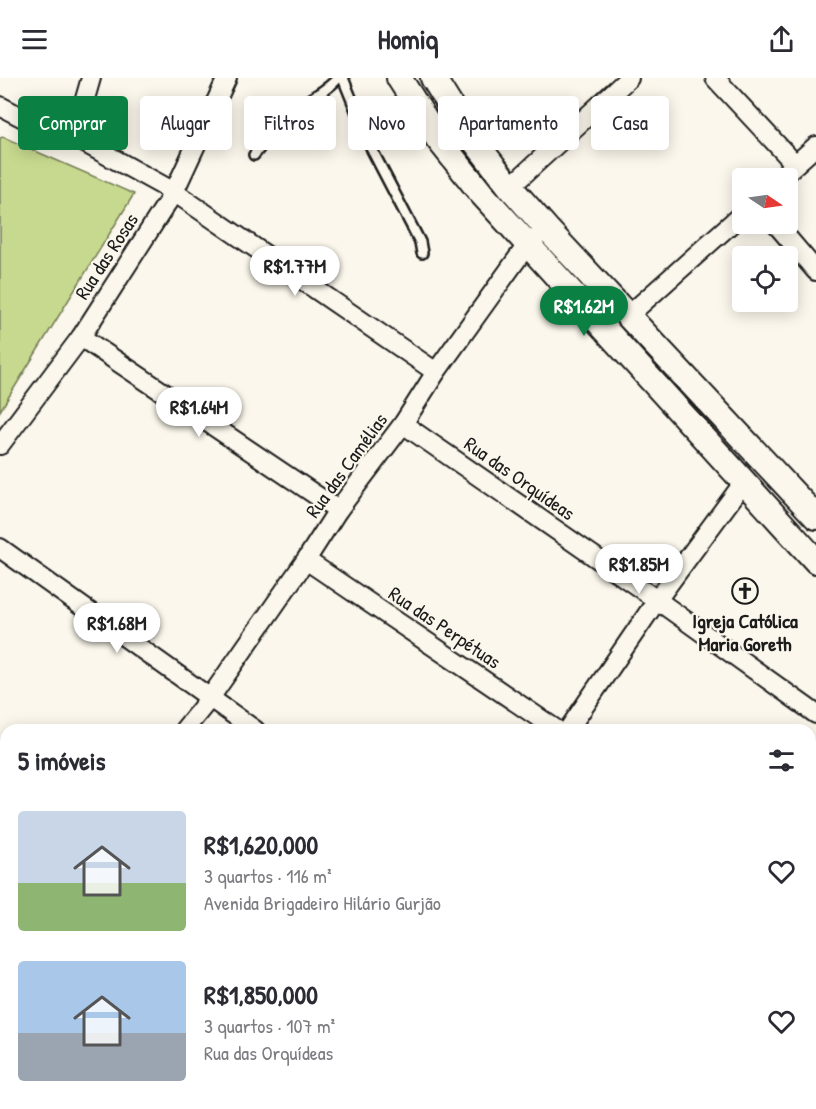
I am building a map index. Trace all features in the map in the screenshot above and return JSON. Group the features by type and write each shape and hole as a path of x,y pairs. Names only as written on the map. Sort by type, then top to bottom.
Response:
{"street":[{"path":"86,96 91,78"},
{"name":"Rua das Rosas","path":"0,445 81,337 174,192 227,78"},
{"path":"399,78 438,139 481,194 816,561"},
{"path":"433,78 465,129 510,187 816,517"},
{"path":"510,187 629,78"},
{"path":"715,78 795,165"},
{"path":"0,106 18,116"},
{"path":"792,168 816,146"},
{"path":"98,150 174,192 436,372"},
{"path":"629,315 732,223"},
{"name":"Rua das Camélias","path":"189,724 210,698 338,510 403,424 436,372 527,245 547,229"},
{"path":"785,234 816,271"},
{"path":"81,337 338,510"},
{"name":"Rua das Orquídeas","path":"403,424 657,600 816,714"},
{"path":"572,724 657,600 744,482"},
{"path":"0,549 247,724"},
{"name":"Rua das Perpétuas","path":"306,560 548,724"}],"lane":[{"path":"254,155 284,120 301,105 330,87 338,78"},
{"path":"343,78 372,150 420,242 422,254"}],"green space":[{"path":"3,137 18,144 18,150 33,150 134,194 0,411 0,138"}],"place":[{"name":"Igreja Católica Maria Goreth","path":"745,591"}]}
